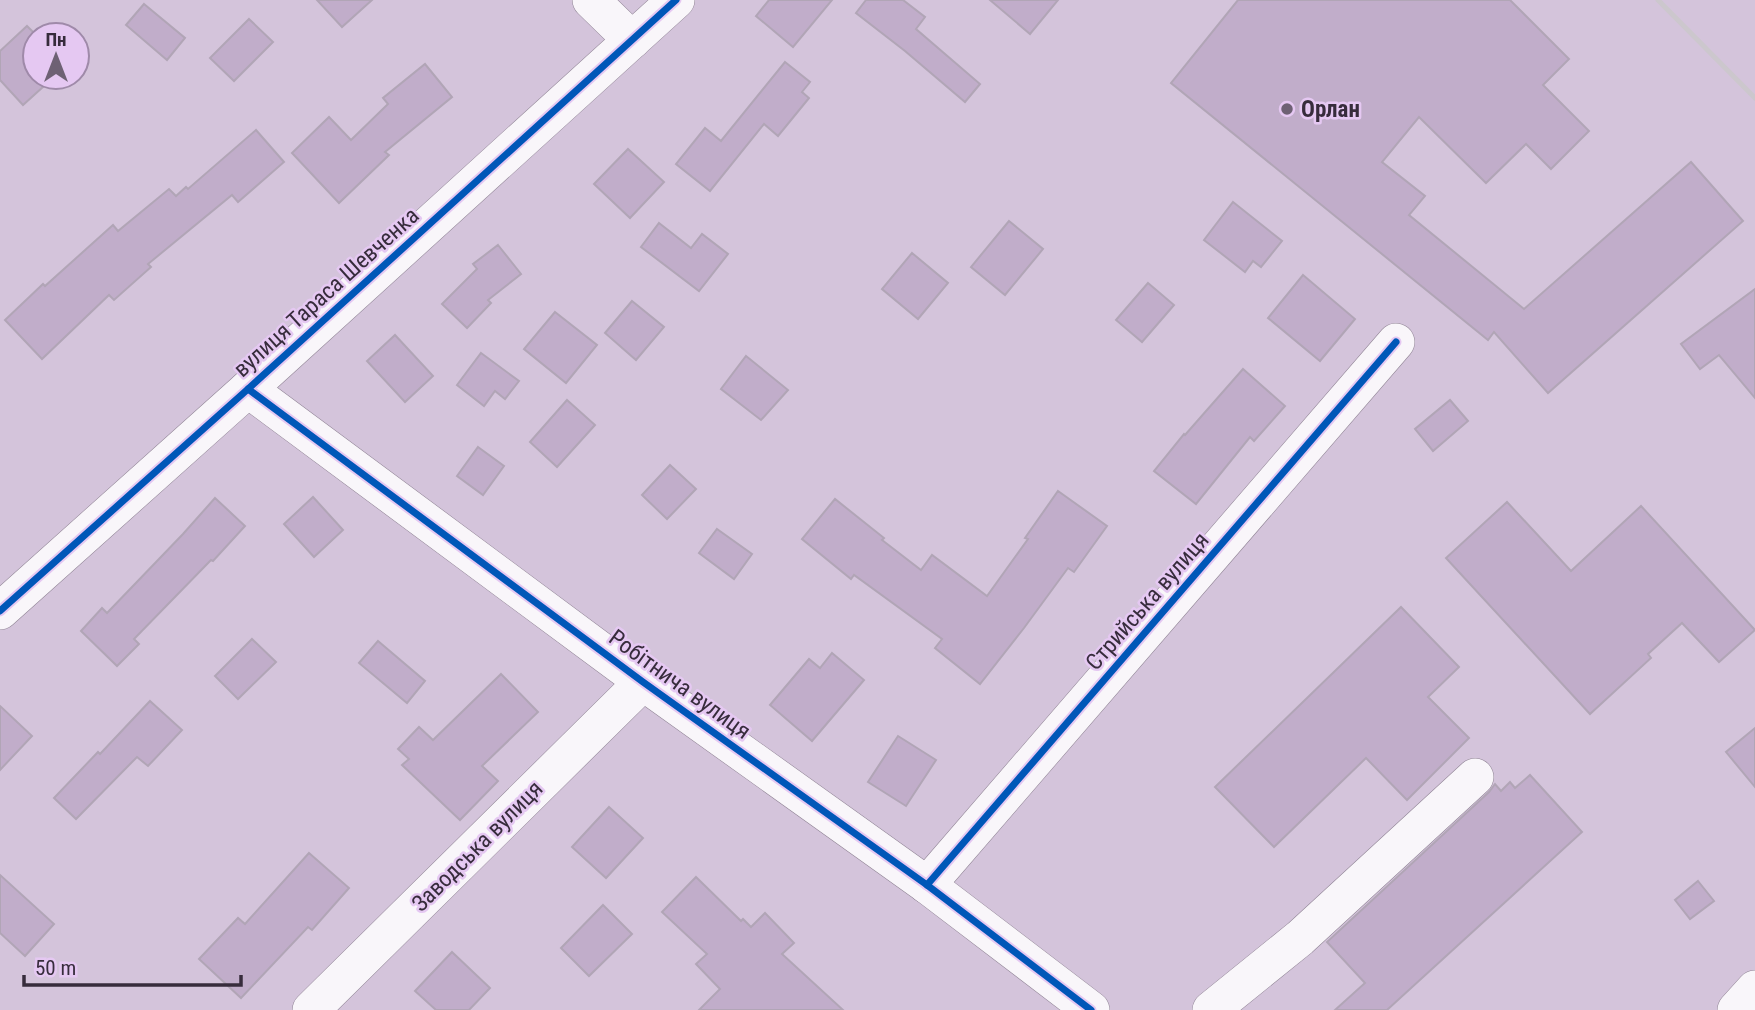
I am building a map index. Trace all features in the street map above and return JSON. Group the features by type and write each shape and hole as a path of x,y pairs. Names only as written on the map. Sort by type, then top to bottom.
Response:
{"street":[{"path":"591,0 632,40"},
{"name":"вулиця Тараса Шевченка","path":"0,611 676,0"},
{"name":"Стрийська вулиця","path":"927,886 1396,342"},
{"name":"Робітнича вулиця","path":"248,389 643,682 927,886 1091,1010"},
{"name":"Заводська вулиця","path":"311,1010 643,682"},
{"path":"1211,1010 1300,937 1475,777"},
{"path":"1736,1010 1755,989"}],"building":[{"path":"317,0 372,0 342,27"},
{"path":"769,0 832,0 793,47 756,16"},
{"path":"866,0 903,0 925,17 916,29 980,84 965,102 856,13"},
{"path":"990,0 1058,0 1030,34"},
{"path":"1238,0 1510,0 1569,59 1543,85 1589,131 1551,169 1526,144 1486,183 1419,117 1382,162 1425,196 1409,215 1524,309 1691,162 1743,221 1548,393 1494,332 1488,340 1171,83"},
{"path":"144,4 185,38 167,60 126,25"},
{"path":"249,19 273,42 234,81 210,58"},
{"path":"21,32 21,91 38,91 23,105 0,80 0,51"},
{"path":"785,62 810,82 802,92 809,98 778,136 764,124 710,191 676,164 705,128 721,141"},
{"path":"425,64 452,97 385,152 389,155 339,203 292,153 329,117 351,140 388,104 383,98"},
{"path":"256,130 284,162 238,202 232,195 148,264 151,267 114,300 109,295 42,359 5,320 113,225 118,231 169,189 176,196 186,187 188,189"},
{"path":"628,149 664,182 630,218 594,184"},
{"path":"1233,202 1282,241 1261,267 1253,261 1245,272 1204,240"},
{"path":"1009,221 1043,249 1005,295 971,267"},
{"path":"659,223 691,248 702,234 728,254 699,291 641,247"},
{"path":"498,245 521,274 488,300 491,303 467,328 442,304 477,269 473,264"},
{"path":"912,253 948,283 918,319 882,289"},
{"path":"1303,275 1355,319 1320,361 1268,318"},
{"path":"1148,283 1174,305 1142,342 1116,320"},
{"path":"1755,289 1755,398 1719,355 1700,369 1681,344"},
{"path":"632,301 664,327 636,360 605,333"},
{"path":"555,312 597,345 566,383 524,349"},
{"path":"395,335 433,376 405,402 367,361"},
{"path":"481,353 519,381 505,399 495,391 484,406 457,385"},
{"path":"746,356 788,390 761,420 721,389"},
{"path":"1243,369 1285,406 1254,441 1250,437 1196,504 1154,471"},
{"path":"567,400 595,425 557,467 530,442"},
{"path":"1450,400 1468,421 1433,451 1415,429"},
{"path":"478,447 504,466 483,495 457,476"},
{"path":"670,465 696,489 667,519 642,495"},
{"path":"1058,491 1107,526 1074,572 1068,568 980,684 935,648 942,639 854,575 851,579 802,539 835,499 921,570 932,555 987,596"},
{"path":"313,497 343,530 314,557 284,524"},
{"path":"215,498 245,526 134,639 139,644 117,666 81,631 102,608 107,613"},
{"path":"1507,502 1571,571 1641,506 1755,630 1719,662 1682,623 1648,654 1651,658 1590,714 1446,558"},
{"path":"717,529 752,554 734,579 699,553"},
{"path":"1401,607 1459,667 1428,697 1469,738 1407,800 1366,758 1274,847 1215,787"},
{"path":"252,639 276,662 238,699 215,676"},
{"path":"378,641 425,681 407,703 359,663"},
{"path":"832,653 864,680 812,741 770,705 809,659 820,668"},
{"path":"501,674 538,712 482,766 498,781 460,820 402,765 409,759 398,749 419,727 433,740"},
{"path":"150,701 182,730 148,766 137,757 76,819 54,798"},
{"path":"0,706 32,736 0,770"},
{"path":"1755,728 1755,787 1726,752"},
{"path":"898,736 936,760 906,806 868,782"},
{"path":"1530,775 1582,832 1387,1010 1335,1010 1365,983 1327,942 1495,784 1501,791 1510,782 1515,788"},
{"path":"609,807 643,838 606,878 572,847"},
{"path":"309,853 349,888 312,930 308,927 241,998 199,959 238,918 245,924"},
{"path":"0,875 54,924 25,956 0,933"},
{"path":"696,877 741,921 743,919 751,927 765,913 794,943 782,954 843,1010 699,1010 720,989 696,964 707,954 662,912"},
{"path":"1698,881 1714,901 1690,919 1675,900"},
{"path":"603,905 632,934 589,976 561,948"},
{"path":"452,952 490,988 469,1010 436,1010 415,991"}],"railway":[{"path":"1658,0 1755,98"}],"cycle path":[{"path":"0,611 676,0"},
{"path":"927,885 1396,342"},
{"path":"248,389 643,682 927,885 1091,1010"}],"place":[{"name":"Орлан","path":"1287,109"}]}
